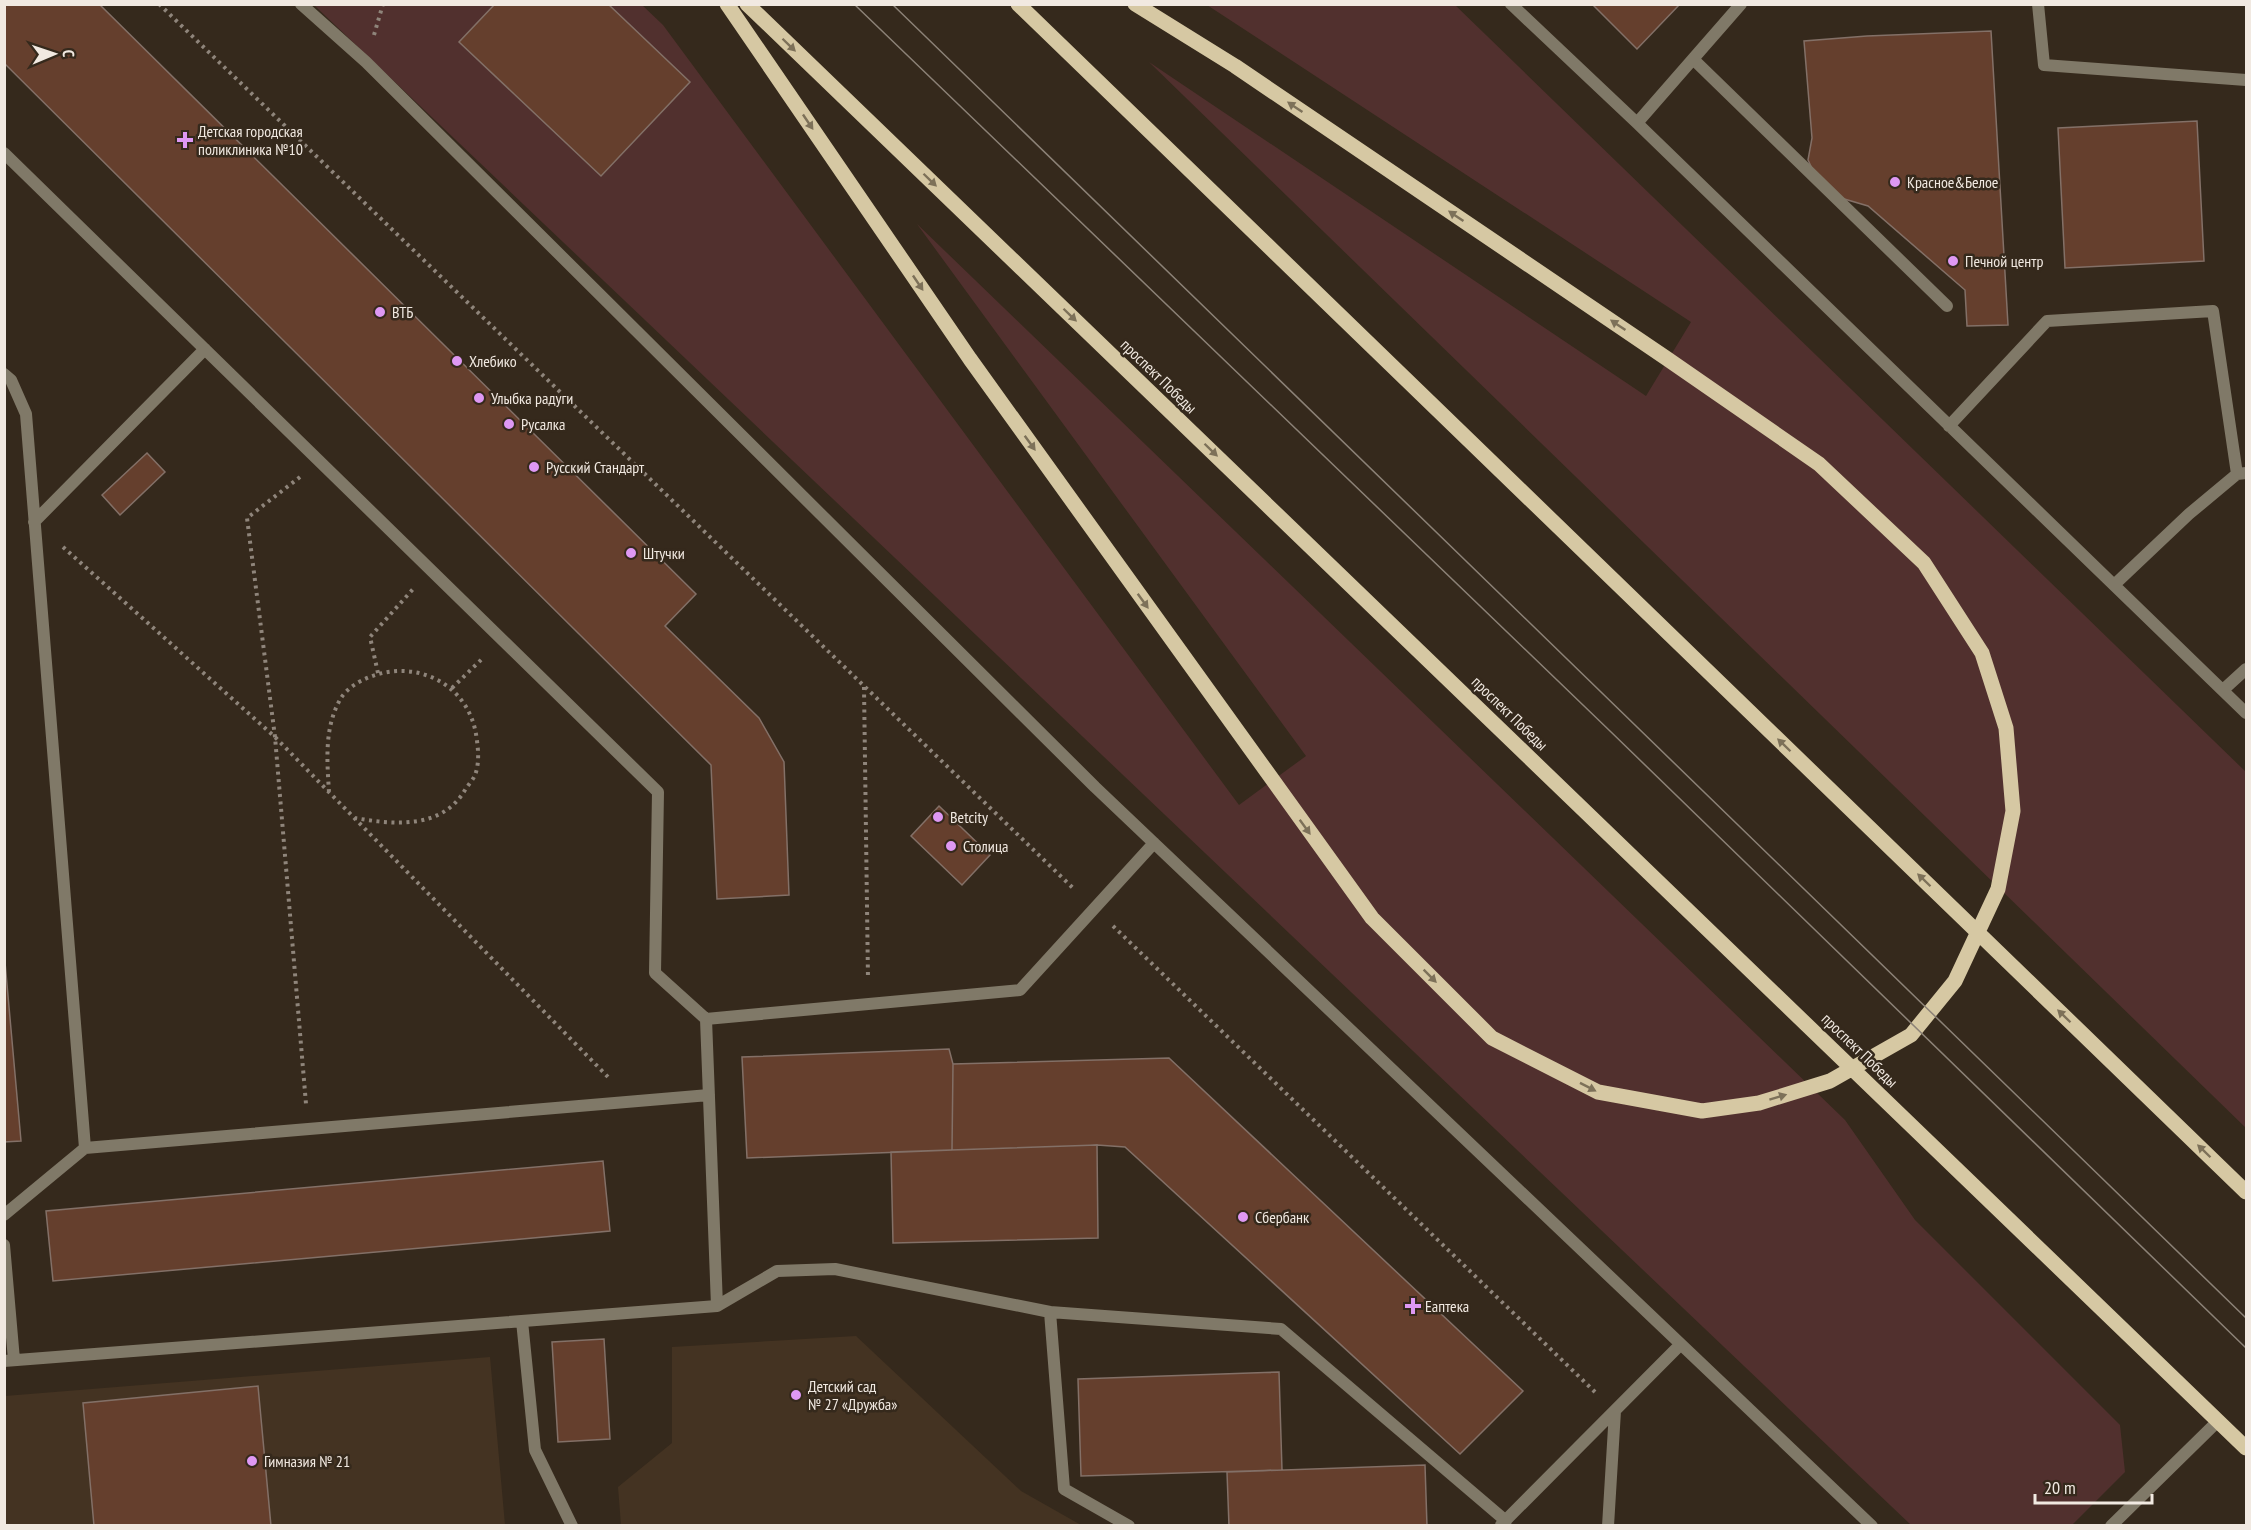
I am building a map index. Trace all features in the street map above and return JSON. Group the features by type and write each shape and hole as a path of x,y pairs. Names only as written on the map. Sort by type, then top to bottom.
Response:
{"main road":[{"path":"727,4 970,359 1372,918 1492,1038 1598,1092 1702,1111 1759,1103 1830,1081 1911,1035 1955,981 1998,889 2013,812 2006,728 1982,653 1924,563 1819,464 1235,66 1135,4"},
{"name":"проспект Победы","path":"747,4 2247,1448"},
{"path":"1018,4 2247,1192"}],"lane":[{"path":"301,4 366,62 1095,787 1872,1526"},
{"path":"1511,4 2247,713"},
{"path":"1637,123 1741,4"},
{"path":"2038,4 2044,65 2247,80"},
{"path":"1693,59 1947,306"},
{"path":"4,153 658,792 655,973 706,1019 717,1306"},
{"path":"1949,426 2048,321 2213,311 2242,473 2189,514 2114,585"},
{"path":"34,522 205,349"},
{"path":"4,374 11,380 26,414 85,1148"},
{"path":"2223,690 2247,669"},
{"path":"706,1019 1020,990 1154,843"},
{"path":"4,1215 85,1148 709,1095"},
{"path":"4,1245 9,1361 717,1306 777,1271 835,1269 1050,1312 1281,1329 1503,1523 1680,1345"},
{"path":"1050,1312 1064,1489 1129,1526"},
{"path":"522,1320 535,1450 572,1526"},
{"path":"1608,1526 1615,1411"},
{"path":"2111,1526 2218,1421"}],"path":[{"path":"159,4 1615,1411"},
{"path":"308,1129 275,737 247,518 320,462"},
{"path":"34,522 275,737 631,1101"},
{"path":"378,673 370,637 431,570"},
{"path":"452,688 502,639"},
{"path":"329,792 328,735 342,697 359,681 378,673 395,670 414,672 452,688 463,700 473,718 479,749 475,774 457,803 440,816 408,823 375,822 354,818"},
{"path":"864,686 868,1004"}],"shaded area":[{"path":"314,5 642,5 663,25 1239,805 1306,756 917,224 1845,1120 1915,1220 2120,1425 2125,1472 2072,1525 1911,1525"},
{"path":"1207,5 1455,5 2246,772 2246,1128 1149,62 1646,396 1691,322"},
{"name":"Детский сад № 27 «Дружба»","path":"856,1336 1021,1491 1081,1525 621,1525 618,1487 672,1443 672,1347"},
{"name":"Гимназия № 21","path":"490,1357 505,1525 5,1526 5,1396"}],"building":[{"path":"4,4 99,4 696,594 665,626 759,718 784,762 789,895 717,899 711,765 4,63"},
{"path":"495,4 608,4 690,82 601,176 459,42"},
{"path":"1592,4 1680,4 1637,49"},
{"path":"1991,31 2008,325 1967,326 1965,290 1868,206 1841,198 1819,183 1808,160 1812,138 1804,41"},
{"path":"2197,121 2204,261 2065,268 2058,128"},
{"path":"147,453 165,472 120,515 102,495"},
{"path":"939,806 990,855 962,885 911,836"},
{"path":"4,951 21,1141 4,1142"},
{"path":"949,1049 953,1064 952,1150 747,1158 742,1057"},
{"path":"1169,1058 1523,1391 1460,1454 1125,1147 1097,1145 952,1150 953,1064"},
{"path":"1097,1145 1098,1238 893,1243 891,1152"},
{"path":"603,1161 610,1231 53,1281 46,1211"},
{"path":"604,1339 610,1439 558,1442 552,1342"},
{"path":"1279,1372 1282,1470 1081,1476 1078,1379"},
{"path":"258,1386 271,1526 94,1526 83,1403"},
{"path":"1425,1465 1427,1526 1229,1526 1227,1472"}],"tram line":[{"path":"854,4 1610,731 2246,1348"},
{"path":"892,4 2246,1318"}],"place":[{"name":"Детская городская поликлиника №10","path":"185,140"},
{"name":"Красное&Белое","path":"1895,182"},
{"name":"Печной центр","path":"1953,261"},
{"name":"ВТБ","path":"380,312"},
{"name":"Хлебико","path":"457,361"},
{"name":"Улыбка радуги","path":"479,398"},
{"name":"Русалка","path":"509,424"},
{"name":"Русский Стандарт","path":"534,467"},
{"name":"Штучки","path":"631,553"},
{"name":"Betcity","path":"938,817"},
{"name":"Столица","path":"951,846"},
{"name":"Сбербанк","path":"1243,1217"},
{"name":"Еаптека","path":"1413,1306"},
{"name":"Детский сад № 27 «Дружба»","path":"796,1395"},
{"name":"Гимназия № 21","path":"252,1461"}]}
